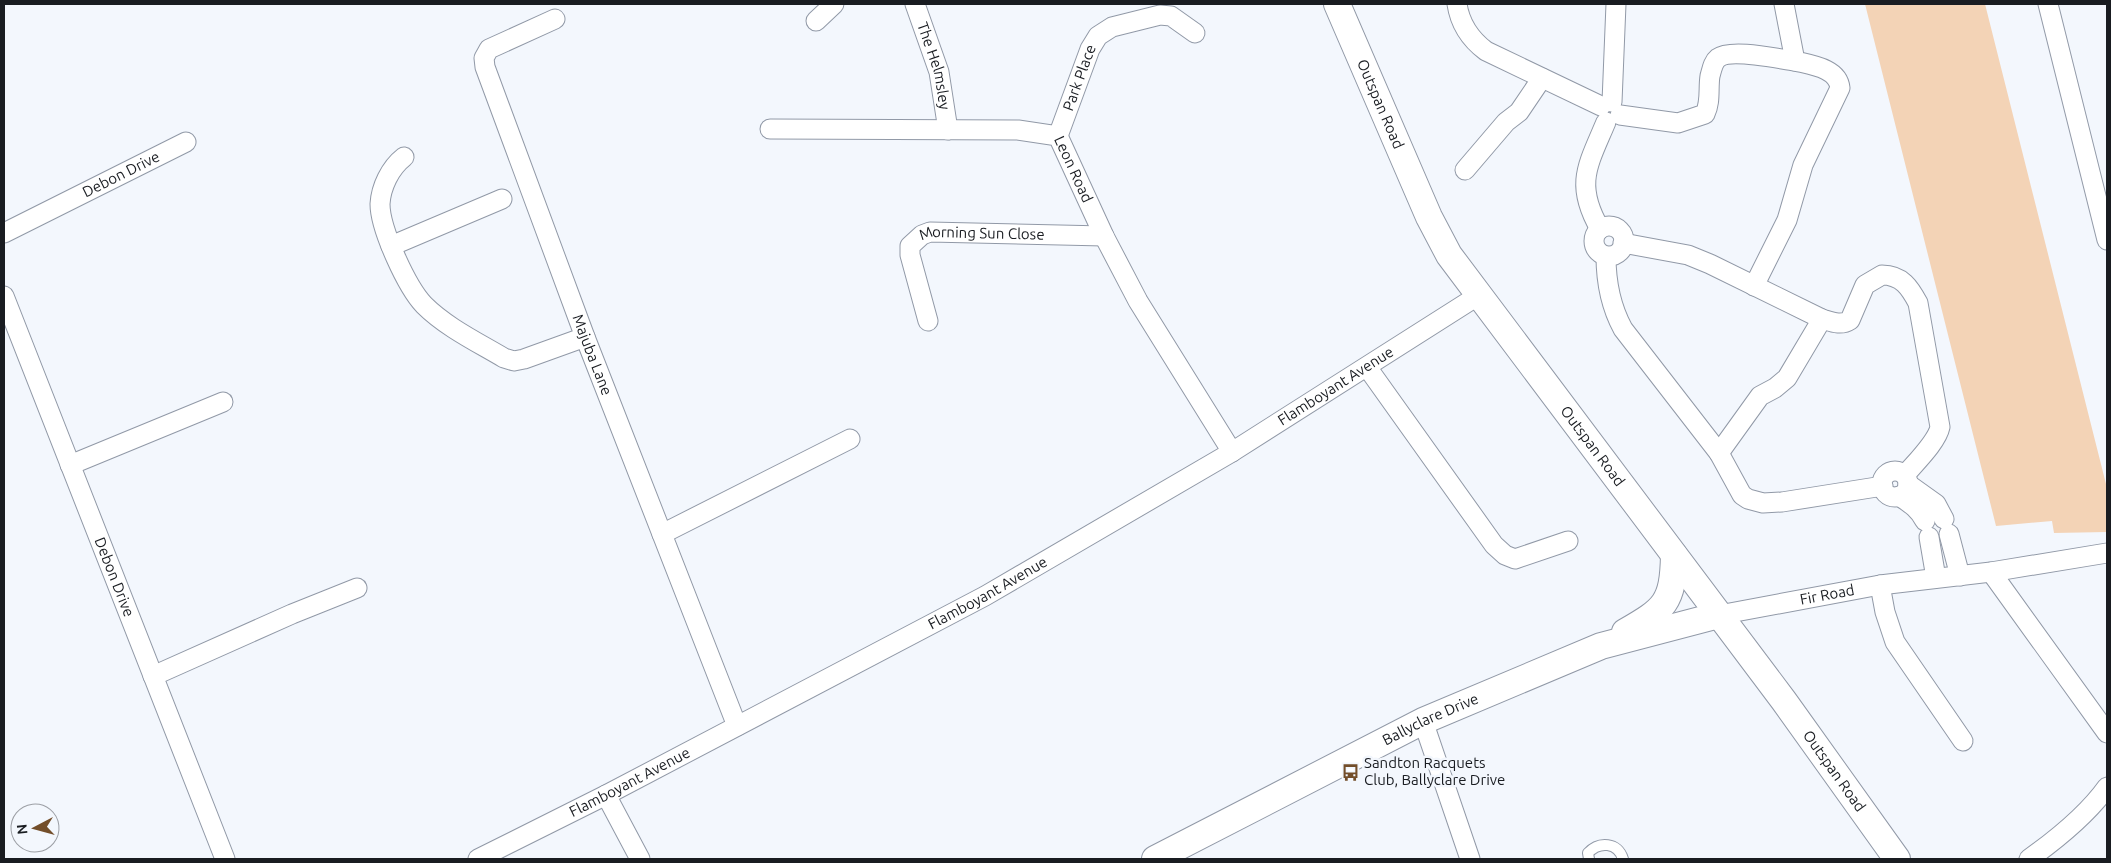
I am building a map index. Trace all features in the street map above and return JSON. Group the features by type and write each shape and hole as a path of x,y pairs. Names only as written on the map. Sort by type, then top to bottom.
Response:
{"street":[{"path":"816,21 834,4"},
{"name":"The Helmsley","path":"915,4 940,72 948,130"},
{"name":"Outspan Road","path":"1337,4 1438,237 1479,295 1784,701 1897,859"},
{"path":"1456,4 1463,24 1473,41 1486,51 1610,111 1642,120 1678,123 1704,114 1708,104 1708,89 1713,64 1724,55 1750,55 1795,61 1834,74 1840,82 1840,88 1803,165 1787,220 1754,286"},
{"path":"1600,228 1592,215 1586,196 1586,171 1610,111 1616,4"},
{"path":"1784,4 1795,61"},
{"path":"2048,4 2107,240"},
{"name":"Park Place","path":"1058,136 1090,49 1098,36 1112,26 1160,16 1171,16 1195,33"},
{"name":"Majuba Lane","path":"555,18 489,49 484,58 491,84 585,337 738,726"},
{"path":"1465,170 1506,122 1519,112 1542,78"},
{"name":"Leon Road","path":"770,129 1018,130 1058,136 1104,236 1138,301 1232,452"},
{"name":"Debon Drive","path":"4,233 186,142"},
{"path":"404,157 388,176 380,204 391,246 414,293 425,306 442,320 504,358 514,361 524,360 585,337"},
{"path":"391,246 502,199"},
{"path":"1611,226 1616,228 1623,237 1624,243 1618,253 1606,256 1601,254 1594,244 1596,233 1600,228 1611,226"},
{"name":"Morning Sun Close","path":"928,321 910,256 910,246 922,235 930,232 1104,236"},
{"path":"1624,243 1688,255 1822,319 1838,324 1846,323 1850,320 1865,285 1876,277 1882,275 1898,278 1910,288 1918,303 1940,427 1939,432 1904,485"},
{"path":"1606,256 1609,286 1616,317 1623,329 1719,453 1742,495 1755,502 1782,502 1882,486 1884,478 1890,472 1898,471 1914,506 1920,512 1928,533 1936,578"},
{"name":"Flamboyant Avenue","path":"478,859 606,795 985,596 1232,452 1479,295"},
{"name":"Debon Drive","path":"4,296 225,859"},
{"path":"1719,453 1760,396 1775,388 1787,378 1822,319"},
{"path":"1367,367 1494,545 1505,555 1516,559 1568,541"},
{"path":"70,465 223,402"},
{"path":"662,534 850,439"},
{"path":"1904,485 1936,504 1947,526 1960,576"},
{"name":"Fir Road","path":"1719,615 1880,585 1991,572 2107,553"},
{"path":"1601,646 1646,620 1663,606 1669,597 1673,580 1674,555"},
{"path":"1991,572 2107,733"},
{"path":"1880,585 1885,612 1895,642 1963,741"},
{"path":"153,676 292,614 357,588"},
{"name":"Ballyclare Drive","path":"1155,859 1424,721 1601,646 1719,615"},
{"path":"1424,721 1470,859"},
{"path":"2029,859 2081,816 2098,800 2107,787"},
{"path":"606,795 640,859"}],"lane":[{"path":"1589,859 1588,853 1592,849 1603,845 1614,846 1621,853 1623,859"}],"shaded area":[{"path":"1865,4 1985,4 2107,488 2107,532 2054,533 2052,521 1996,526"}],"place":[{"name":"Sandton Racquets Club, Ballyclare Drive","path":"1350,772"}]}
